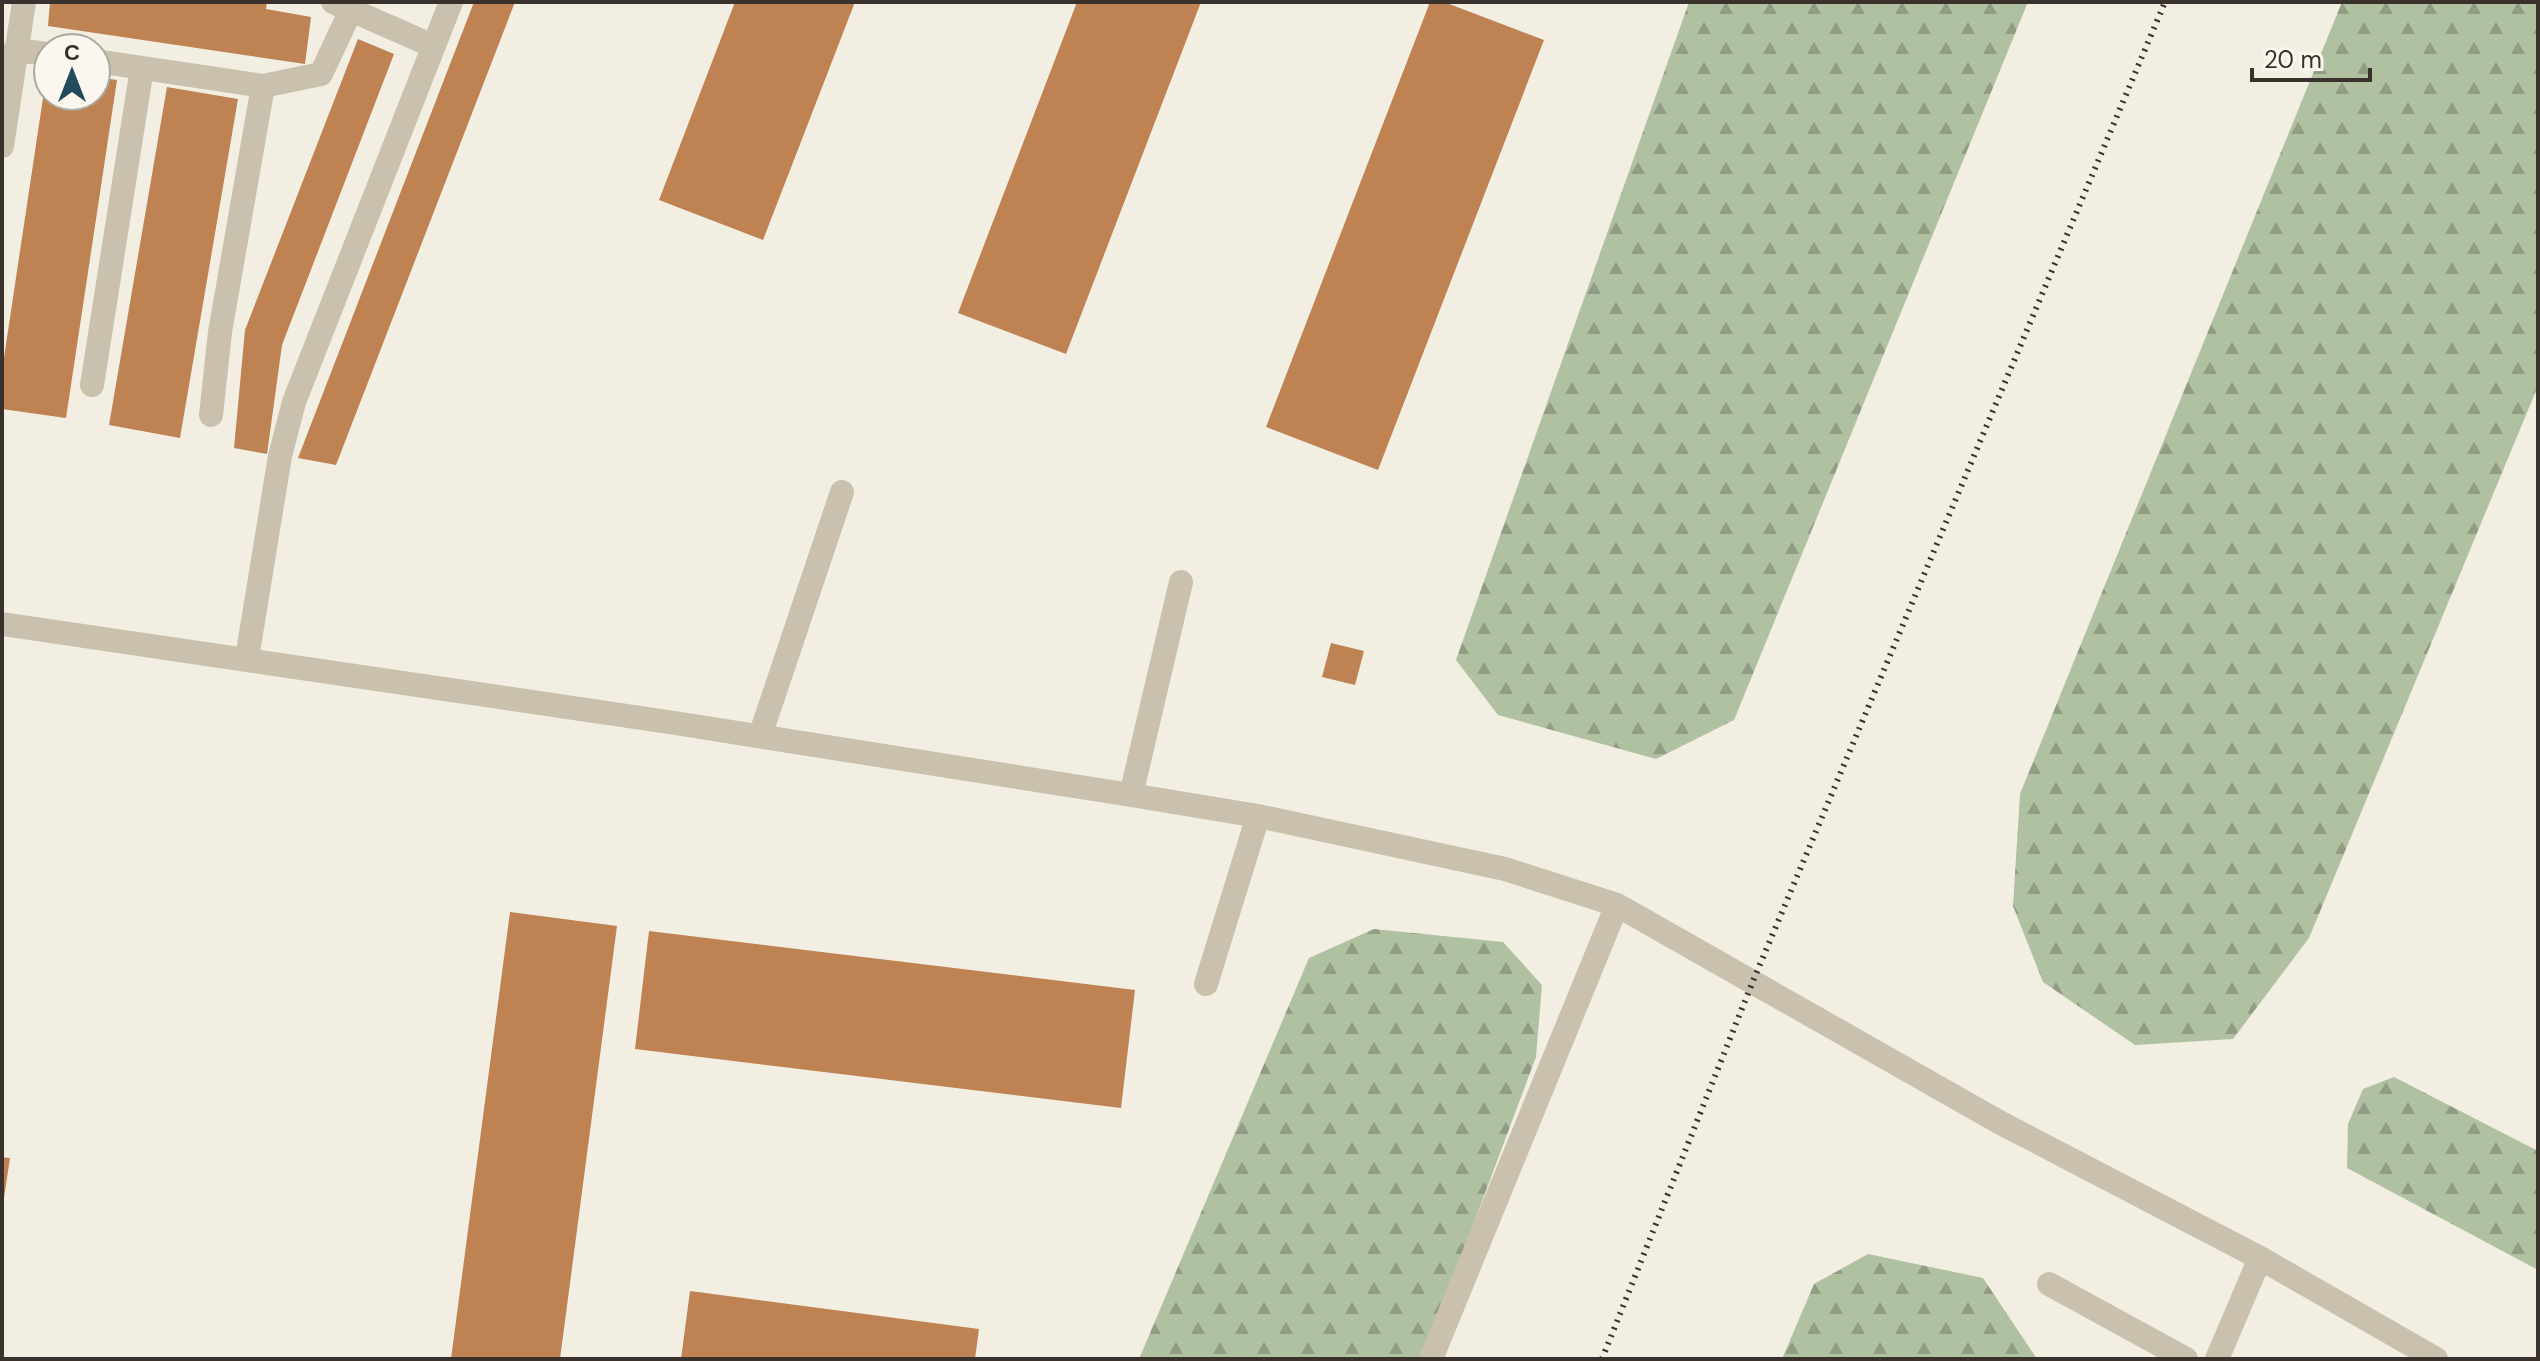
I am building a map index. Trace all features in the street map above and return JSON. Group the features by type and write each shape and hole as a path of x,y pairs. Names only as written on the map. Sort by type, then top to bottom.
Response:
{"street":[{"path":"2,146 24,2"},
{"path":"247,658 280,456 294,402 451,2"},
{"path":"112,63 263,86 321,74 342,6 433,46"},
{"path":"15,50 32,52"},
{"path":"92,385 142,68"},
{"path":"211,415 220,332 263,86"},
{"path":"760,736 842,492"},
{"path":"1131,795 1181,582"},
{"path":"2,624 247,658 1131,795 1258,816 1505,869 1617,905 1999,1122 2260,1258 2436,1359"},
{"path":"1206,984 1258,816"},
{"path":"1431,1359 1617,905"},
{"path":"2217,1359 2260,1258"},
{"path":"2049,1284 2186,1359"}],"green space":[{"path":"1689,2 2028,2 1734,720 1656,759 1498,715 1456,660"},
{"path":"2342,2 2538,2 2538,386 2309,938 2233,1039 2135,1045 2043,982 2013,906 2020,794"},
{"path":"1374,929 1503,942 1542,985 1536,1057 1423,1359 1139,1359 1309,958"},
{"path":"2394,1077 2538,1151 2538,1270 2347,1168 2348,1124 2363,1089"},
{"path":"1868,1254 1983,1278 2037,1359 1782,1359 1814,1284"}],"building":[{"path":"50,2 267,2 266,9 311,17 305,64 112,35 112,32 48,26"},
{"path":"474,2 515,2 336,465 298,458"},
{"path":"735,2 855,2 763,240 659,200"},
{"path":"1077,2 1201,2 1066,354 958,313"},
{"path":"1430,2 1444,2 1544,40 1378,470 1266,427"},
{"path":"358,39 394,54 282,345 267,454 234,448 245,330"},
{"path":"112,79 117,80 66,418 2,409 2,371 41,112 112,112"},
{"path":"167,87 238,99 180,438 109,425"},
{"path":"1331,643 1364,651 1355,685 1322,677"},
{"path":"510,912 617,926 560,1359 451,1359"},
{"path":"649,931 1135,990 1121,1108 635,1049"},
{"path":"2,1157 10,1158 4,1198 2,1198"},
{"path":"690,1291 979,1329 975,1359 681,1359"}],"railway":[{"path":"1602,1359 1753,981 2165,2"}]}
